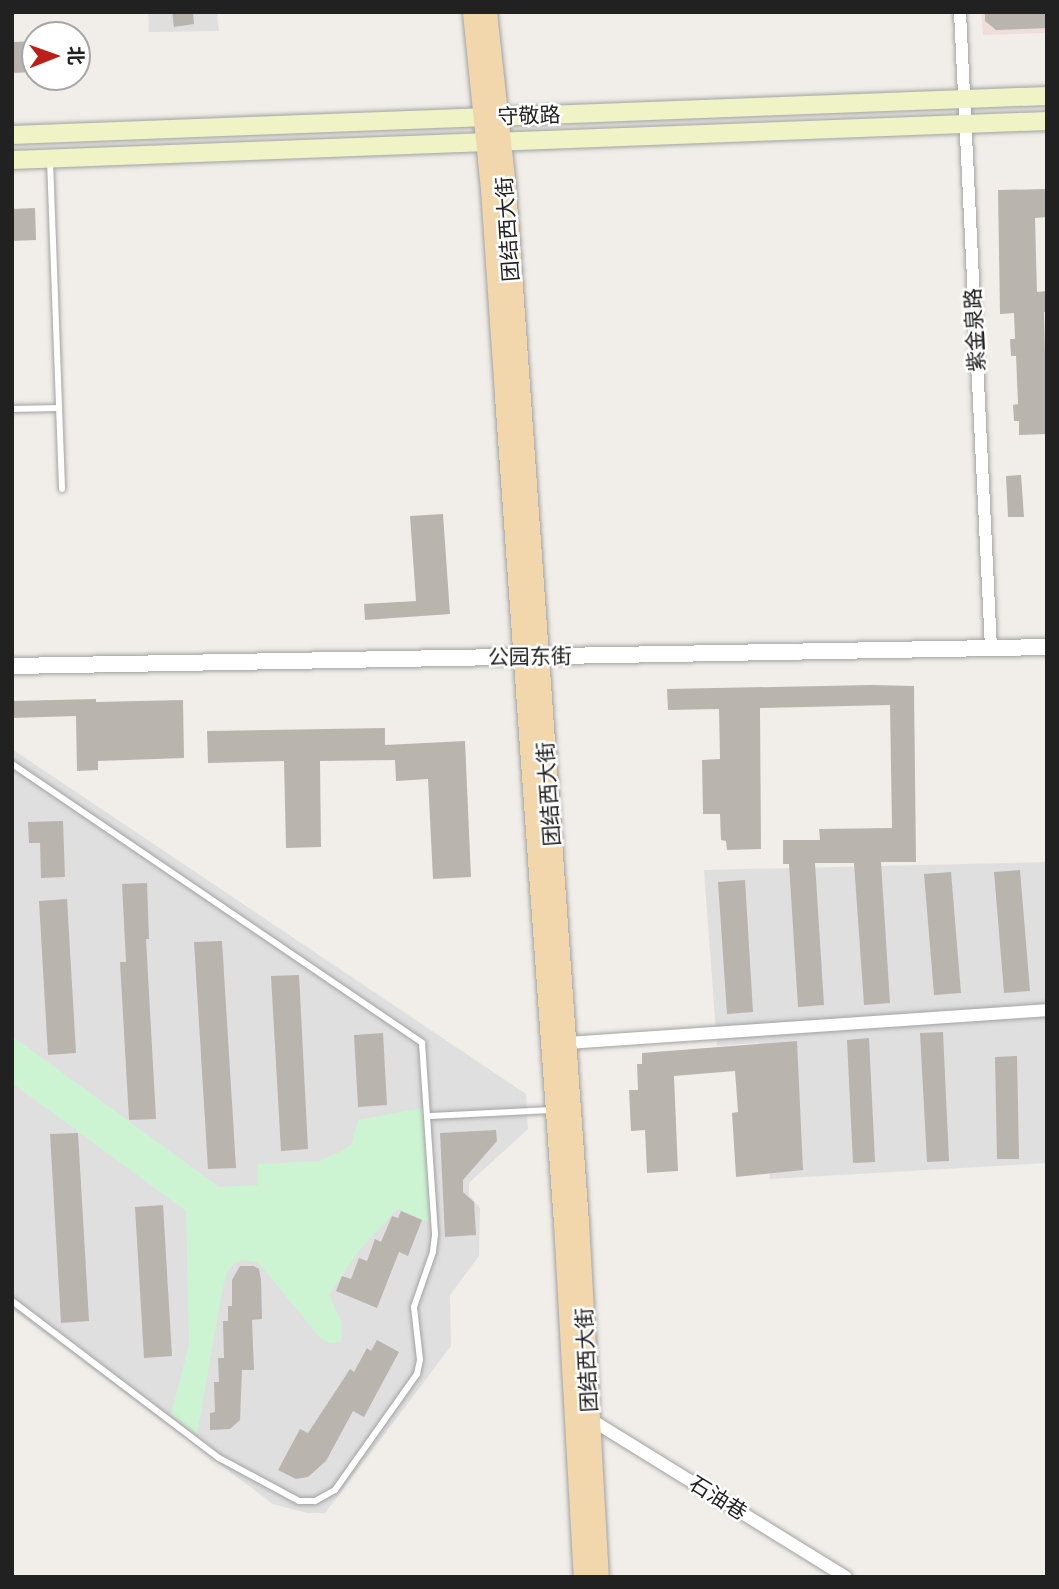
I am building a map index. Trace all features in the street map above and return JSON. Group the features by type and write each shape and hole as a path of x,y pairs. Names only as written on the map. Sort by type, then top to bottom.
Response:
{"main road":[{"name":"团结西大街","path":"471,12 493,141 531,657 566,1043 599,1577"},
{"name":"团结西大街","path":"487,12 490,117"},
{"name":"守敬路","path":"12,135 1047,96"},
{"name":"守敬路","path":"12,160 1047,121"},
{"name":"团结西大街","path":"531,657 583,1577"}],"street":[{"name":"紫金泉路","path":"960,12 990,649"},
{"name":"公园东街","path":"12,666 1047,648"},
{"path":"566,1043 1047,1010"},
{"name":"石油巷","path":"590,1419 846,1577"}],"lane":[{"path":"50,158 62,489"},
{"path":"12,409 59,408"},
{"path":"12,764 422,1043 435,1235 433,1252 414,1307 418,1369 335,1490 315,1501 299,1501 219,1458 12,1301"},
{"path":"429,1116 555,1110"}],"shaded area":[{"path":"148,12 217,12 219,31 149,32"},
{"path":"981,12 1047,12 1047,33 983,35"},
{"path":"12,749 526,1094 528,1129 469,1183 469,1195 480,1208 479,1256 450,1295 451,1346 325,1513 307,1513 273,1504 12,1309"},
{"path":"1047,862 1047,1163 770,1179 759,1043 717,1046 704,870"}],"green space":[{"path":"12,1036 219,1187 258,1185 258,1164 319,1161 342,1151 351,1145 358,1120 427,1107 431,1223 397,1209 357,1253 329,1295 342,1323 341,1342 329,1343 321,1339 258,1262 242,1260 233,1264 227,1272 222,1292 197,1434 171,1414 189,1345 186,1211 12,1083"}],"building":[{"path":"172,12 193,12 194,24 174,27"},
{"path":"985,12 1047,12 1047,28 996,30 985,21"},
{"path":"12,42 21,42 21,73 12,73"},
{"path":"1047,189 1047,217 1035,218 1037,292 1047,291 1047,312 1044,312 1047,434 1019,435 1019,421 1014,421 1013,405 1018,404 1016,356 1011,356 1010,339 1015,339 1014,313 1000,314 998,190"},
{"path":"35,208 36,240 12,241 12,209"},
{"path":"1021,475 1024,517 1008,517 1006,476"},
{"path":"443,514 450,614 365,620 364,604 416,601 410,516"},
{"path":"914,686 916,862 881,862 890,1003 864,1005 854,863 815,863 824,1005 798,1007 789,864 783,864 783,840 820,840 819,829 892,828 890,705 760,708 761,849 727,850 726,841 721,840 720,814 703,814 702,760 720,759 719,709 668,710 667,689"},
{"path":"96,699 96,702 183,700 184,758 98,761 98,770 77,771 76,716 12,718 12,701"},
{"path":"385,728 385,745 465,741 471,877 433,879 428,779 396,781 395,760 320,761 321,847 286,848 284,761 208,763 207,731"},
{"path":"63,821 65,877 41,878 40,843 29,843 28,822"},
{"path":"1020,870 1030,991 1004,993 994,872"},
{"path":"951,872 961,993 934,995 924,874"},
{"path":"745,880 753,1012 727,1014 718,882"},
{"path":"147,883 149,939 146,939 156,1119 129,1120 120,962 126,962 122,884"},
{"path":"67,899 76,1053 48,1055 39,901"},
{"path":"222,941 236,1168 208,1169 194,942"},
{"path":"299,975 308,1149 281,1151 271,976"},
{"path":"943,1032 949,1161 927,1162 920,1033"},
{"path":"383,1033 387,1105 358,1107 354,1035"},
{"path":"869,1038 875,1162 853,1163 847,1040"},
{"path":"797,1041 803,1170 736,1177 732,1113 738,1112 735,1071 674,1076 678,1171 647,1173 645,1130 631,1131 629,1090 638,1090 637,1064 642,1064 642,1053"},
{"path":"1017,1056 1019,1159 997,1159 995,1057"},
{"path":"496,1130 497,1141 463,1180 463,1192 474,1202 476,1235 445,1237 440,1133"},
{"path":"78,1133 89,1321 61,1323 50,1134"},
{"path":"163,1205 172,1356 144,1358 135,1207"},
{"path":"401,1211 422,1220 408,1256 399,1252 377,1308 336,1291 342,1276 351,1279 359,1258 367,1261 375,1239 381,1242 392,1216 398,1218"},
{"path":"240,1266 254,1266 259,1269 261,1280 262,1319 252,1320 254,1370 242,1370 240,1420 230,1429 210,1430 210,1413 215,1412 214,1382 219,1382 218,1358 224,1358 223,1321 228,1321 228,1306 232,1306 232,1280"},
{"path":"377,1340 399,1352 364,1417 353,1411 326,1461 308,1477 296,1479 278,1470 300,1429 308,1433 350,1369 354,1372 367,1348 371,1351"}]}
